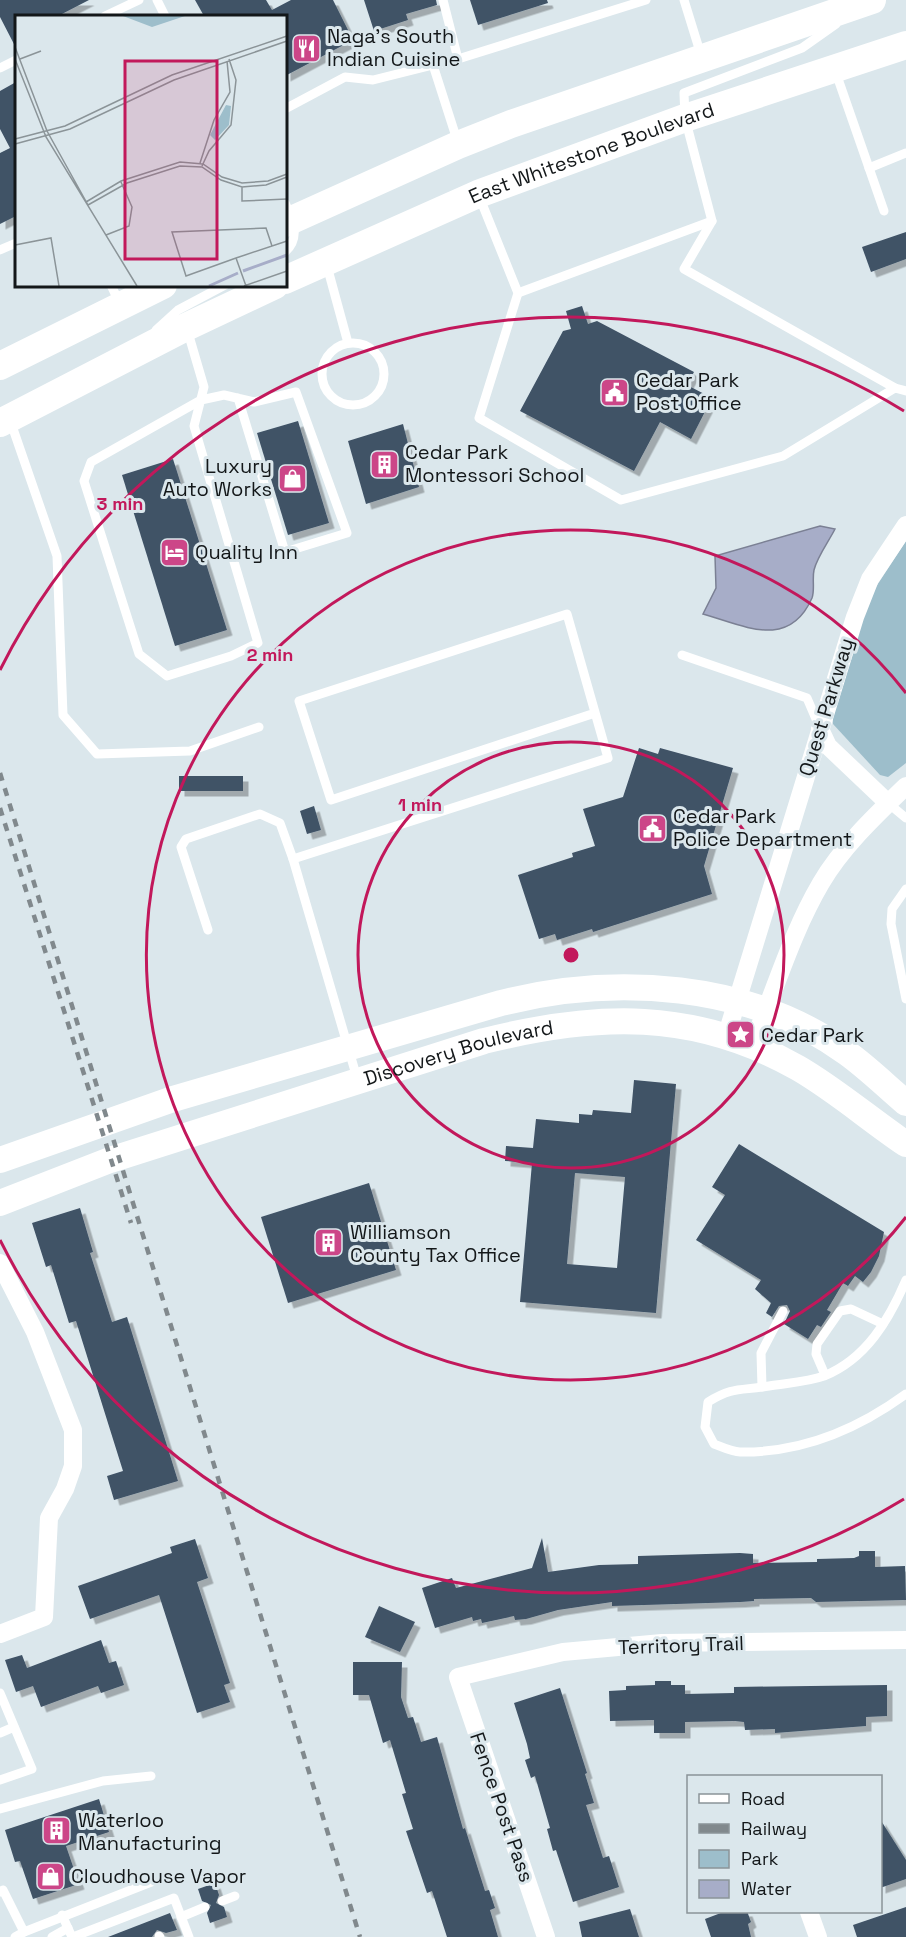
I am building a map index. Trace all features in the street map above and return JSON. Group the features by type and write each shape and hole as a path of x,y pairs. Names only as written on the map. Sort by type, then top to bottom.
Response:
{"main road":[{"path":"287,215 459,145 870,1"},
{"name":"East Whitestone Boulevard","path":"286,280 478,194 685,118 906,45"},
{"path":"0,366 116,296 159,286"},
{"path":"5,421 186,327 273,286"}],"street":[{"name":"Quest Parkway","path":"726,1037 855,617 870,579 906,525"},
{"path":"820,729 828,746 888,803"},
{"path":"752,1045 802,919 822,881 846,849 906,786"},
{"name":"Discovery Boulevard","path":"0,1160 173,1099 541,993 642,987 737,1002 767,1011 802,1026 847,1053 906,1103"},
{"name":"Discovery Boulevard","path":"0,1203 118,1157 359,1083 484,1041 538,1028 584,1021 636,1020 681,1026 752,1045 798,1068 840,1094 906,1144"},
{"path":"0,1263 35,1332 74,1430 73,1466 65,1489 49,1518 44,1617 0,1634"},
{"name":"Territory Trail","path":"459,1677 562,1652 662,1643 906,1640"},
{"name":"Fence Post Pass","path":"459,1677 546,1937"},
{"path":"810,1913 818,1937"}],"lane":[{"path":"107,15 139,0"},
{"path":"157,0 164,15"},
{"path":"443,0 459,59"},
{"path":"286,108 345,77 373,80 459,59 646,0"},
{"path":"684,0 702,60"},
{"path":"870,1 802,48 684,93 685,118 712,221 684,269 895,388 906,392"},
{"path":"0,68 15,60"},
{"path":"433,65 459,145"},
{"path":"834,68 884,212"},
{"path":"869,168 906,153"},
{"path":"478,194 518,293 479,418 621,500 783,456 895,388"},
{"path":"286,251 292,245 295,231 287,215"},
{"path":"518,293 712,221"},
{"path":"0,250 15,243"},
{"path":"325,261 348,343"},
{"path":"118,363 178,310 223,286"},
{"path":"186,327 204,387 201,400 194,426 258,643 231,656 167,676 138,654 84,481 91,462 201,400 224,395 238,398 254,402 296,392 346,533 285,552 238,398"},
{"path":"348,343 358,343 376,353 384,371 383,381 372,398 353,405 344,403 327,391 322,371 330,353 348,343"},
{"path":"5,421 57,556 63,715 98,754 190,751 259,727"},
{"path":"293,859 608,758 567,614 299,701 331,801 595,713"},
{"path":"682,655 807,698 820,729"},
{"path":"888,803 906,818"},
{"path":"208,930 181,847 186,839 260,814 272,817 280,823 293,859 359,1083"},
{"path":"906,889 892,909 891,924 906,999"},
{"path":"906,1280 893,1310 862,1351 825,1375 762,1387 728,1390 708,1402 705,1427 714,1444 738,1452 803,1446 874,1418 906,1394"},
{"path":"825,1375 816,1354 817,1344 840,1311 851,1309 883,1324"},
{"path":"762,1387 761,1353 783,1311"},
{"path":"0,1693 32,1769 0,1780"},
{"path":"0,1733 14,1727"},
{"path":"0,1809 103,1781 151,1776"},
{"path":"15,1937 62,1915 164,1877"},
{"path":"1,1889 24,1932"},
{"path":"222,1901 235,1896"},
{"path":"52,1937 71,1934 174,1898 189,1937"},
{"path":"181,1917 205,1907"},
{"path":"148,1908 152,1919"},
{"path":"62,1915 71,1934"}],"green space":[{"path":"906,541 906,763 888,777 880,775 833,724 833,716 870,596"}],"water":[{"path":"820,526 835,529 820,554 813,573 812,598 802,614 791,624 778,629 765,630 750,628 703,614 716,588 715,556"}],"building":[{"path":"0,0 89,0 60,15 15,15 15,46 0,17"},
{"path":"195,0 266,0 272,10 291,0 333,0 353,40 286,75 286,15 203,15"},
{"path":"364,0 436,0 437,5 406,14 408,20 374,31"},
{"path":"470,0 547,0 548,3 478,25"},
{"path":"15,83 15,216 0,224 0,153 10,148 0,129 0,91"},
{"path":"906,232 906,259 871,272 862,247"},
{"name":"Cedar Park Post Office","path":"582,306 588,324 597,321 694,372 687,385 712,398 691,439 660,422 634,471 520,411 563,331 571,329 566,311"},
{"name":"Luxury Auto Works","path":"298,421 329,523 288,535 257,433"},
{"name":"Cedar Park Montessori School","path":"403,424 419,487 366,504 348,441"},
{"name":"Quality Inn","path":"173,459 227,630 175,646 122,475"},
{"name":"Cedar Park Police Department","path":"639,748 658,754 660,748 733,768 704,866 712,894 593,932 592,929 557,940 555,934 539,939 518,875 573,857 572,853 595,846 583,809 623,797"},
{"path":"179,776 243,776 243,791 179,791"},
{"path":"314,806 321,830 307,834 300,811"},
{"path":"634,1080 676,1084 656,1313 520,1302 532,1163 505,1161 506,1146 533,1148 536,1119 579,1123 579,1114 592,1115 593,1110 631,1113","holes":["575,1173 625,1177 617,1268 567,1264"]},
{"path":"739,1144 884,1232 879,1256 871,1272 863,1282 855,1276 848,1286 843,1283 827,1310 831,1312 821,1327 817,1325 808,1339 784,1324 790,1311 787,1305 779,1306 772,1317 766,1313 771,1303 755,1289 761,1280 696,1240 725,1195 712,1187"},
{"name":"Williamson County Tax Office","path":"369,1183 396,1270 288,1303 261,1217"},
{"path":"80,1208 93,1252 90,1253 112,1322 127,1317 178,1481 114,1500 107,1476 123,1471 76,1321 69,1323 51,1265 46,1267 32,1223"},
{"path":"542,1538 548,1572 599,1565 638,1564 638,1556 740,1553 753,1554 753,1563 817,1562 817,1559 854,1558 859,1556 859,1551 875,1551 875,1567 905,1566 906,1600 816,1602 811,1598 754,1599 754,1601 740,1602 612,1606 612,1602 558,1610 526,1619 515,1620 514,1616 482,1623 481,1619 473,1621 472,1617 435,1628 422,1588 452,1578 456,1588 532,1568"},
{"path":"195,1539 208,1578 197,1582 230,1683 224,1685 230,1702 197,1713 159,1595 90,1619 78,1586 172,1553 170,1547"},
{"path":"379,1606 415,1622 400,1652 365,1637"},
{"path":"101,1640 109,1663 116,1661 124,1685 101,1693 98,1686 41,1707 33,1686 16,1692 5,1660 22,1655 27,1668"},
{"path":"353,1662 402,1662 401,1697 408,1718 413,1717 421,1742 437,1737 463,1829 465,1828 485,1891 489,1890 495,1908 490,1910 498,1937 447,1937 432,1891 427,1893 406,1831 413,1829 402,1794 406,1793 390,1740 383,1743 369,1695 353,1695"},
{"path":"655,1681 671,1681 671,1685 685,1685 685,1694 734,1693 734,1687 887,1685 887,1716 866,1717 866,1726 775,1733 775,1729 745,1730 744,1722 735,1721 685,1722 685,1733 654,1733 654,1720 610,1721 609,1691 626,1690 626,1686 655,1685"},
{"path":"560,1688 594,1803 586,1805 603,1858 609,1856 619,1887 573,1902 556,1850 553,1851 547,1829 550,1828 535,1776 531,1778 525,1760 530,1758 514,1703"},
{"name":"Waterloo Manufacturing","path":"99,1799 109,1832 66,1846 79,1884 33,1899 20,1861 15,1862 5,1830"},
{"path":"882,1822 906,1860 906,1879 882,1887"},
{"path":"215,1883 219,1895 216,1903 224,1907 227,1917 210,1923 207,1913 211,1905 202,1901 198,1889"},
{"path":"906,1907 906,1937 857,1937 853,1925"},
{"path":"630,1909 639,1937 582,1937 579,1922"},
{"path":"170,1913 177,1930 166,1933 157,1930 152,1937 108,1937"},
{"path":"721,1913 748,1913 751,1922 748,1924 751,1937 711,1937 705,1919"}],"railway":[{"path":"0,773 360,1937"},
{"path":"0,808 131,1223"}],"place":[{"name":"Naga's South Indian Cuisine","path":"306,48"},
{"name":"Cedar Park Post Office","path":"615,392"},
{"name":"Cedar Park Montessori School","path":"384,464"},
{"name":"Luxury Auto Works","path":"293,478"},
{"name":"Quality Inn","path":"174,552"},
{"name":"Cedar Park Police Department","path":"652,828"},
{"name":"Cedar Park","path":"740,1035"},
{"name":"Williamson County Tax Office","path":"329,1243"},
{"name":"Waterloo Manufacturing","path":"57,1831"},
{"name":"Cloudhouse Vapor","path":"50,1876"}]}
